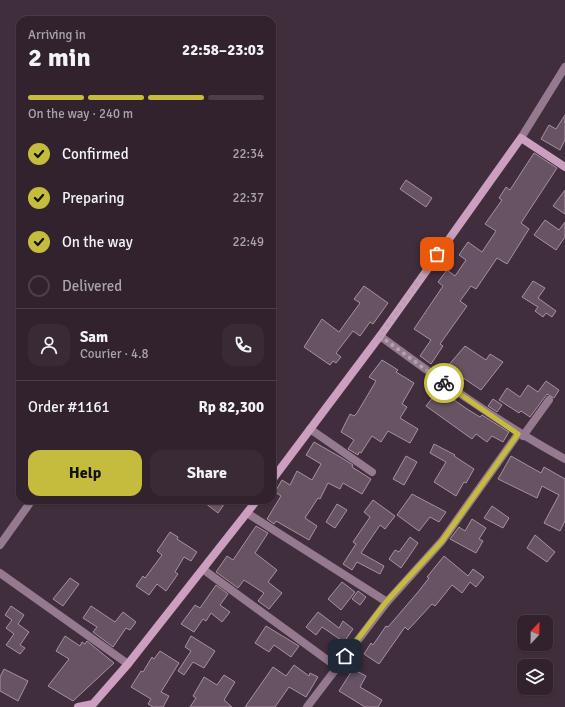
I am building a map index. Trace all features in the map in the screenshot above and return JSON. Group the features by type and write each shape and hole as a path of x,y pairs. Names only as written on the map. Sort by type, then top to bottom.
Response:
{"street":[{"path":"276,475 380,336 521,138 565,67"},
{"path":"521,138 565,167"},
{"path":"380,336 460,395 521,435 565,459"},
{"path":"307,707 386,602 442,541 549,400"},
{"path":"310,429 372,472"},
{"path":"0,545 29,504"},
{"path":"78,707 95,706 204,570 254,504"},
{"path":"247,513 386,602"},
{"path":"204,570 337,667"},
{"path":"0,572 128,664"}],"building":[{"path":"565,115 565,140 560,150 541,139 549,125 556,129"},
{"path":"534,153 557,168 521,223 529,229 507,264 497,258 476,289 471,286 460,301 467,306 440,344 443,346 431,364 420,356 431,340 414,329 443,286 438,282 447,270 455,276 466,260 459,255 468,242 482,252 496,231 485,224 502,200 499,198 506,187 510,190"},
{"path":"406,180 432,198 426,207 400,189"},
{"path":"565,190 565,214 553,206"},
{"path":"545,220 559,230 565,222 565,237 556,250 534,235"},
{"path":"533,281 545,288 538,298 556,311 552,317 546,313 543,317 535,311 538,307 522,297"},
{"path":"364,286 388,303 373,324 370,322 360,336 353,331 336,353 341,357 336,363 333,361 330,365 304,347 322,319 339,332 360,303 354,299"},
{"path":"465,346 486,360 490,354 503,362 481,390 447,367"},
{"path":"382,360 398,370 396,372 414,383 402,404 407,407 400,418 418,429 410,443 388,431 381,442 372,436 361,453 359,452 358,455 348,449 354,440 341,432 350,414 354,416 357,413 376,381 369,377"},
{"path":"546,381 559,390 554,398 547,394 530,417 521,411 519,413 499,400 507,388 520,397 528,385 538,392"},
{"path":"441,387 456,397 454,400 467,409 480,417 482,415 509,432 503,442 492,436 487,442 476,434 472,439 426,406"},
{"path":"493,399 502,405 497,412 488,406"},
{"path":"314,442 353,465 352,467 371,479 362,494 343,483 340,489 328,483 320,499 318,498 305,518 317,526 309,540 276,521 274,524 267,519 281,496 276,493 276,490 282,480 290,485 297,471 312,480 321,464 306,455"},
{"path":"434,444 455,455 454,456 474,469 456,496 434,482 446,462 430,453"},
{"path":"406,456 417,462 404,485 393,479"},
{"path":"511,456 541,473 544,467 565,479 565,521 560,531 544,523 559,495 542,486 537,498 498,479"},
{"path":"412,494 446,512 439,522 430,517 419,531 397,515"},
{"path":"373,500 395,516 385,529 380,525 361,553 384,566 380,574 357,562 352,570 343,564 356,544 353,542 370,517 364,512"},
{"path":"206,504 224,504 218,513"},
{"path":"337,504 347,510 335,528 326,522"},
{"path":"492,506 509,518 503,528 484,518"},
{"path":"472,519 486,528 479,539 483,541 476,553 450,539 459,527 465,531"},
{"path":"256,526 268,533 255,553 277,570 268,582 282,593 269,609 258,601 264,593 244,580 238,588 216,572 227,556 233,560"},
{"path":"170,532 178,537 177,539 197,552 191,561 184,557 175,572 178,574 166,591 157,584 149,595 136,586 143,576 145,578 162,555 157,551"},
{"path":"535,535 555,552 547,562 527,548"},
{"path":"410,537 418,543 401,568 389,559 395,550 399,552"},
{"path":"444,556 468,576 473,569 484,577 476,587 470,582 462,593 452,585 435,606 432,604 408,630 405,627 379,664 364,654 371,643 373,645 386,626 388,627 418,592 429,578 427,577"},
{"path":"70,578 79,584 63,606 53,599"},
{"path":"342,582 355,592 341,610 328,599"},
{"path":"216,585 228,594 220,605 230,612 222,622 211,613 206,621 203,619 194,632 181,624 195,605 200,608"},
{"path":"358,591 366,597 360,605 352,599"},
{"path":"11,606 24,615 18,624 29,632 20,645 25,648 20,654 6,645 14,634 6,628 12,620 5,615"},
{"path":"91,606 115,622 123,612 136,622 130,630 126,628 113,647 93,632 97,627 83,618"},
{"path":"318,612 339,628 343,621 353,629 344,642 322,627 316,635 306,627"},
{"path":"266,626 299,646 291,657 274,645 269,652 255,643"},
{"path":"65,636 80,646 82,642 85,644 87,641 114,663 73,701 48,686 69,659 56,651"},
{"path":"191,636 215,651 204,668 193,662 184,675 178,671 191,651 185,647"},
{"path":"160,651 179,663 161,692 169,696 163,707 153,707 148,704 151,699 131,687 141,671 143,672 152,657 154,659"},
{"path":"294,665 309,676 310,673 318,677 306,697 289,687 275,707 245,707 273,667 286,676"},
{"path":"4,669 28,681 18,701 0,691 0,677"},
{"path":"353,669 366,676 360,687 382,700 378,707 365,707 339,691"},
{"path":"224,675 235,682 224,700 232,707 190,707 196,698 193,696 204,677 217,685"}],"way so far":[{"path":"437,254 380,336 444,383"}],"route":[{"path":"345,656 386,602 430,556 442,541 518,434 444,383"}]}
